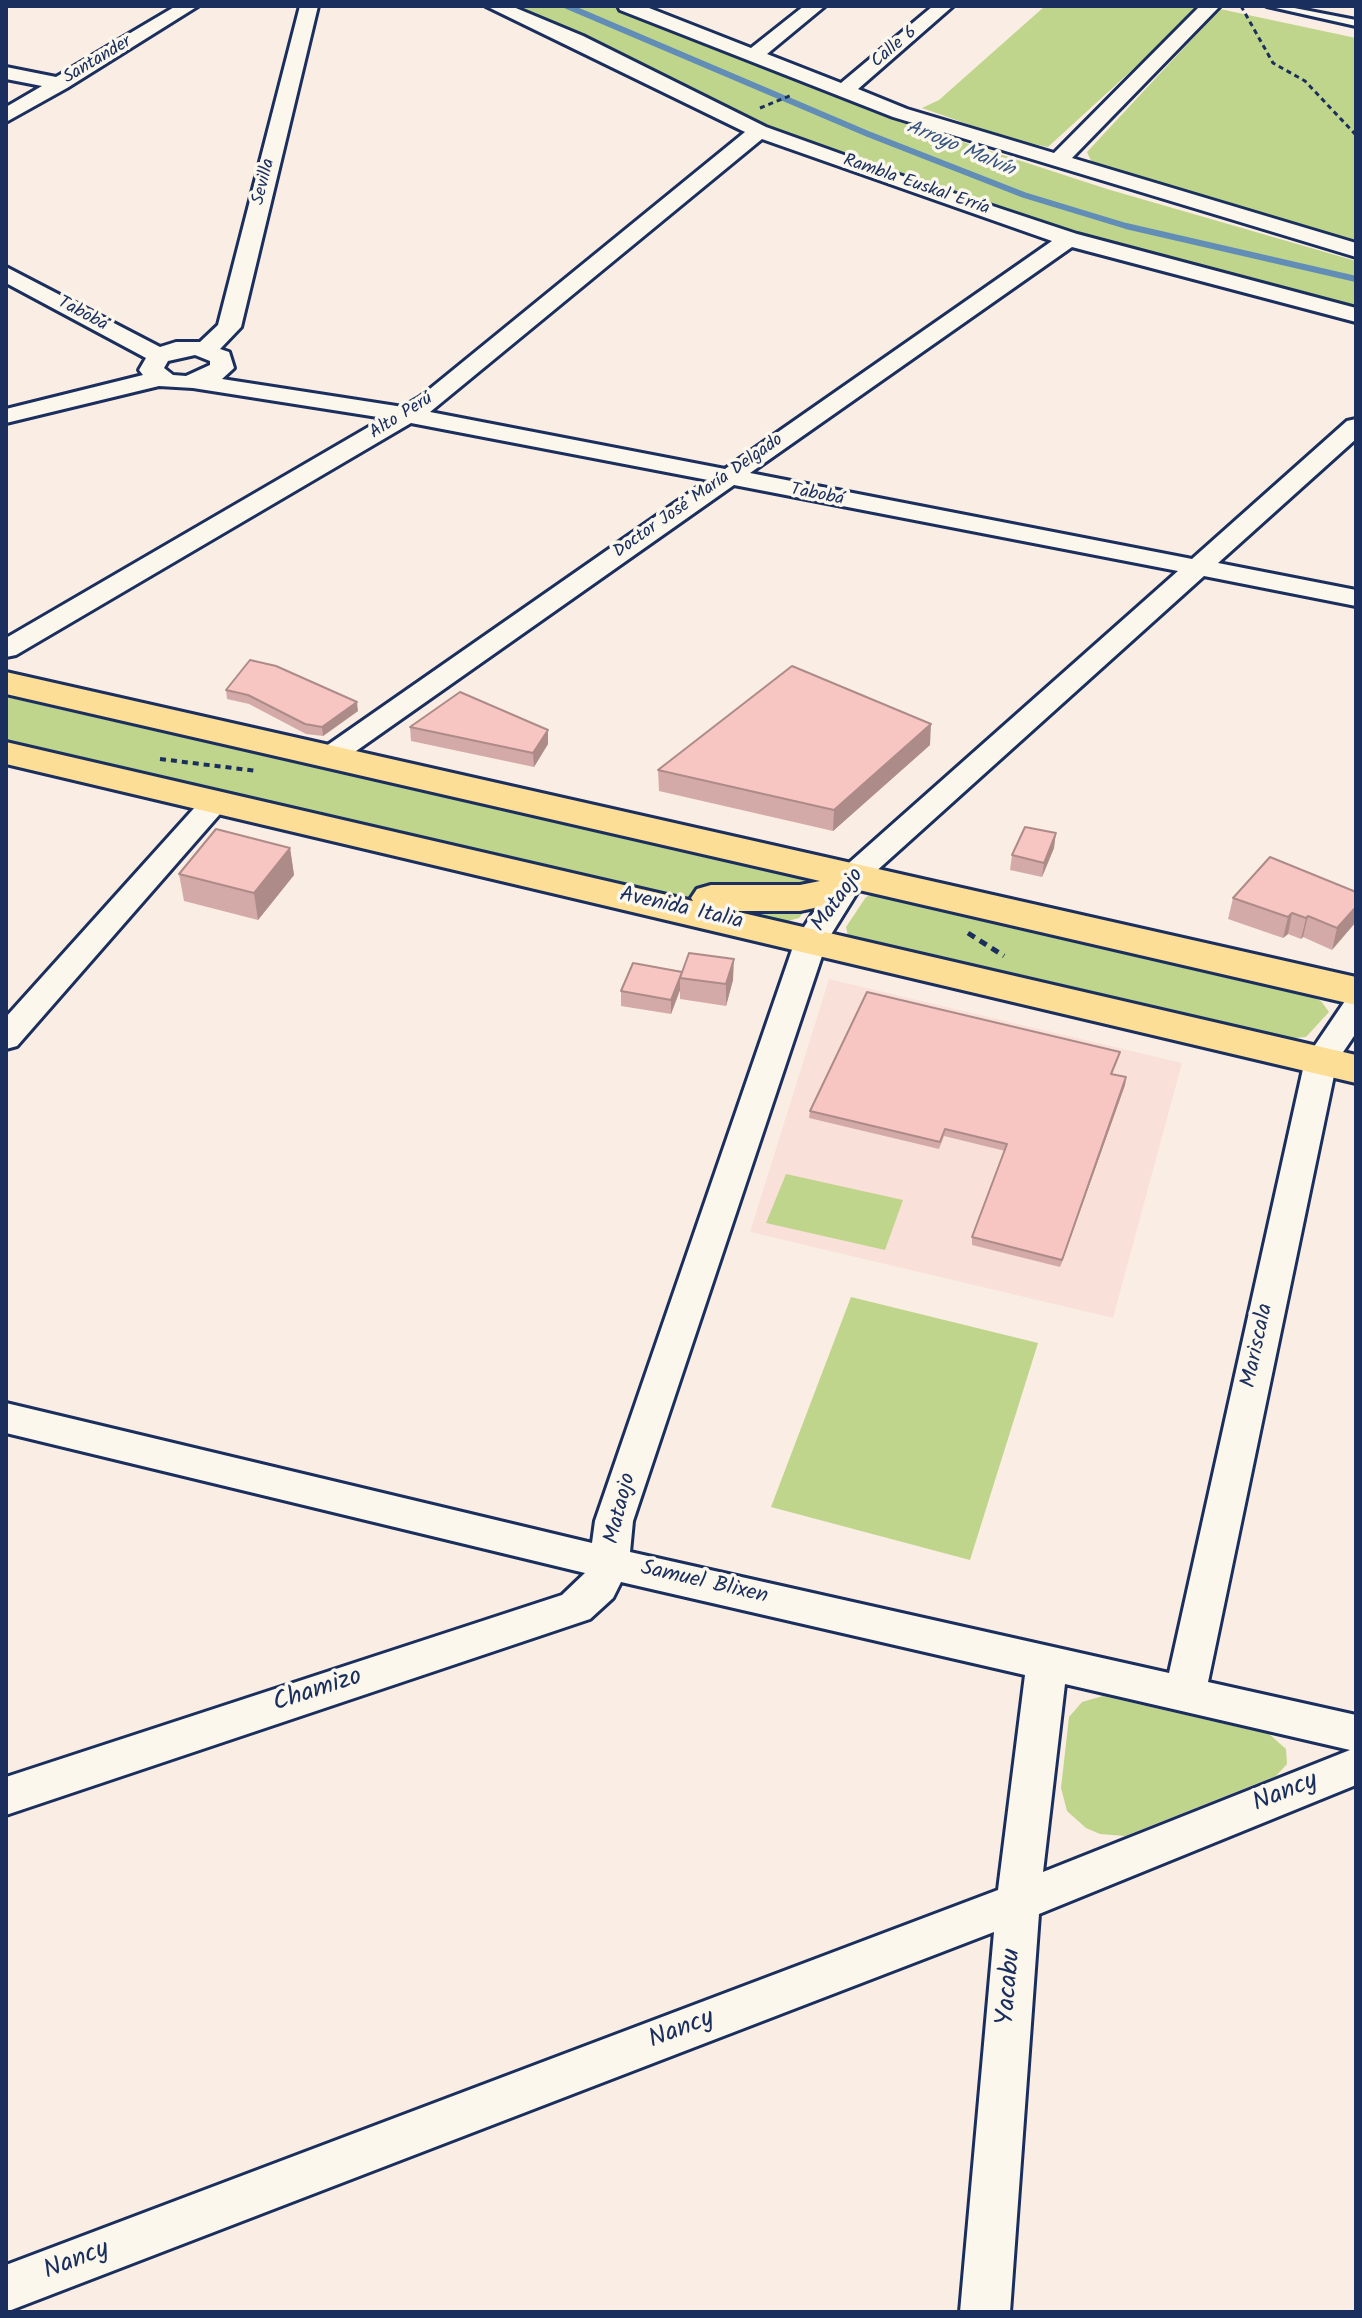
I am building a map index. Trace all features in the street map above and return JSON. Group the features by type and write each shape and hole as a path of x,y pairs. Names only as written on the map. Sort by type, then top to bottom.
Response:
{"main road":[{"path":"6,683 246,758 329,757 1356,991"},
{"name":"Avenida Italia","path":"6,753 1338,1064"},
{"path":"488,865 562,865 703,897 747,900 800,898 829,893 852,877"}],"street":[{"name":"Santander","path":"6,116 189,6"},
{"name":"Sevilla","path":"215,356 229,327 309,6"},
{"name":"Rambla Euskal Erría","path":"495,6 759,120 1069,239 1356,315"},
{"path":"627,6 666,12 754,55 900,113 1356,250"},
{"path":"754,55 816,6"},
{"name":"Calle 6","path":"845,90 944,6"},
{"path":"1057,162 1211,6"},
{"path":"6,73 60,84"},
{"name":"Alto Perú","path":"6,649 429,402 759,120"},
{"name":"Doctor José María Delgado","path":"329,757 1069,239"},
{"name":"Tabobá","path":"6,274 159,367 176,382 278,393 409,415 1356,598"},
{"path":"6,416 127,389 186,348 215,356 216,374 196,382"},
{"name":"Tabobá","path":"215,356 236,374 278,393"},
{"name":"Mataojo","path":"609,1563 614,1521 811,941 852,877 1356,426"},
{"path":"6,1038 216,801"},
{"name":"Mariscala","path":"1185,1693 1338,1064 1356,1009"},
{"name":"Samuel Blixen","path":"6,1418 609,1563 1356,1733"},
{"name":"Chamizo","path":"6,1796 576,1607 599,1586 609,1563"},
{"name":"Yacabu","path":"985,2312 1018,1902 1047,1664"},
{"name":"Nancy","path":"6,2289 1018,1902 1356,1766"}],"lane":[{"path":"1271,6 1356,23"}],"path":[{"path":"1241,6 1273,63 1305,81 1356,135"},
{"path":"759,120 796,94"},
{"path":"156,759 246,758"},
{"path":"216,801 246,758"},
{"path":"966,932 1007,957"}],"shaded area":[{"path":"829,979 1182,1063 1113,1318 750,1232"}],"green space":[{"path":"508,6 611,6 926,130 1107,189 1356,261 1356,308 1108,245 954,196 751,121"},
{"path":"1045,6 1202,6 1048,147 1010,139 922,108 939,100"},
{"path":"1220,9 1356,38 1356,246 1305,233 1092,163 1087,152"},
{"path":"6,697 810,880 814,883 809,905 799,918 784,922 545,870 6,742"},
{"path":"873,894 1302,992 1321,1001 1329,1012 1306,1037 1284,1039 848,936 846,927 866,897"},
{"path":"786,1174 903,1200 885,1250 766,1223"},
{"path":"851,1297 1038,1343 970,1560 771,1507"},
{"path":"1103,1696 1269,1734 1286,1749 1287,1764 1276,1776 1125,1836 1100,1834 1086,1828 1067,1811 1061,1788 1069,1717 1082,1702"}],"building":[{"path":"250,660 276,666 357,702 322,727 305,724 248,695 226,690"},
{"path":"792,666 931,724 834,810 658,770"},
{"path":"460,692 548,730 533,753 410,727"},
{"path":"1025,827 1056,833 1044,863 1012,855"},
{"path":"216,829 290,848 254,893 179,874"},
{"path":"1270,857 1356,892 1356,907 1337,928 1308,916 1292,913 1288,917 1233,898"},
{"path":"689,953 734,959 726,984 680,978"},
{"path":"633,963 682,972 671,1000 621,991"},
{"path":"867,992 1120,1052 1111,1074 1126,1077 1062,1260 972,1237 1007,1144 945,1129 940,1142 810,1111"}],"waterway":[{"name":"Arroyo Malvín","path":"567,6 868,134 1024,195 1126,226 1356,279"}]}
